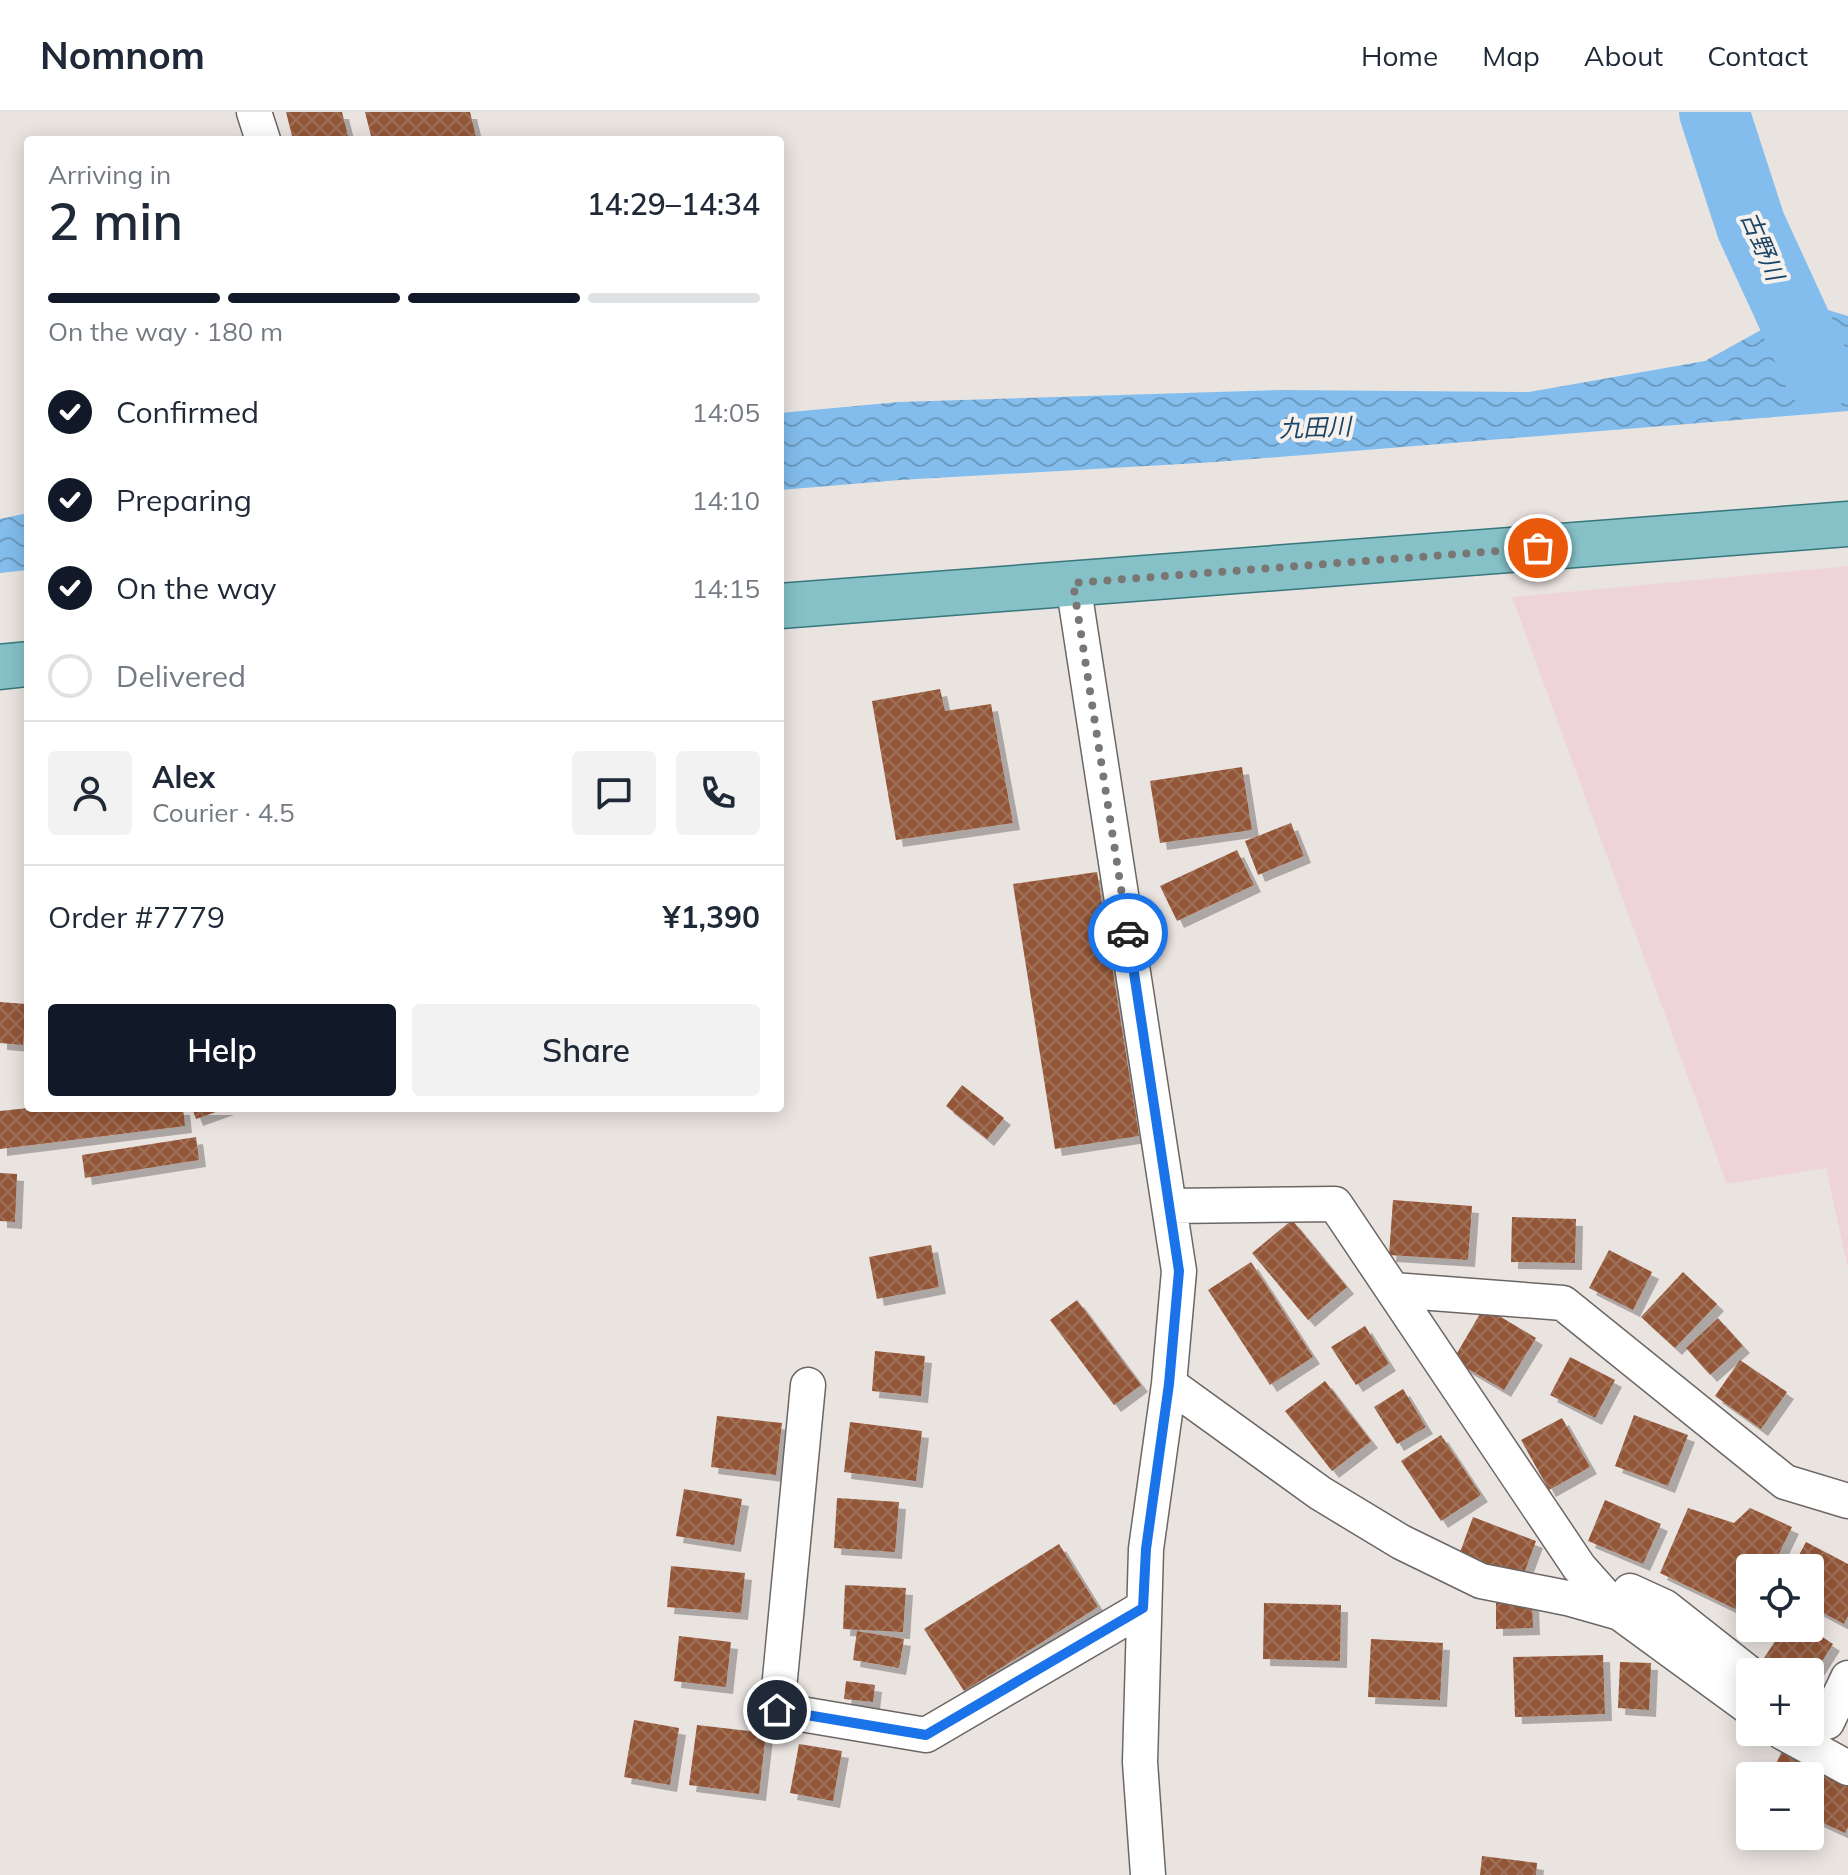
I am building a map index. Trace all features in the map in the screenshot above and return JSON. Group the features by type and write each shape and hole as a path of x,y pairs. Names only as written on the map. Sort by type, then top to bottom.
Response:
{"main road":[{"path":"784,606 1848,524"},
{"path":"0,667 24,664"}],"street":[{"path":"254,112 262,136"},
{"path":"1073,583 1179,1271 1169,1384 1146,1549 1140,1762 1148,1875"},
{"path":"1170,1206 1335,1204 1579,1567 1620,1613 1736,1698"},
{"path":"1393,1290 1563,1303 1785,1482 1848,1501"},
{"path":"1169,1384 1320,1493 1401,1542 1481,1581 1567,1598 1620,1613"},
{"path":"808,1385 777,1710 926,1735 1143,1608"},
{"path":"1620,1613 1630,1591 1665,1607 1736,1663"},
{"path":"1828,1722 1848,1678"},
{"path":"1808,1746 1848,1768"}],"shaded area":[{"path":"1848,566 1848,1269 1826,1168 1727,1184 1512,597"}],"water":[{"name":"九田川","path":"1808,304 1848,316 1848,411 1216,462 784,490 784,413 899,402 1281,390 1529,392 1705,361"},
{"path":"24,514 24,570 0,573 0,519"}],"building":[{"path":"286,112 342,112 348,136 292,136"},
{"path":"365,112 470,112 476,136 371,136"},
{"path":"940,689 945,711 991,704 1013,823 896,840 872,701"},
{"path":"1242,767 1252,830 1160,843 1150,781"},
{"path":"1291,823 1304,856 1258,875 1245,841"},
{"path":"1237,850 1254,885 1177,921 1160,886"},
{"path":"1097,872 1139,1136 1055,1149 1013,884"},
{"path":"0,1002 24,1004 23,1045 0,1043"},
{"path":"962,1085 1004,1118 987,1139 946,1106"},
{"path":"24,1108 24,1112 183,1112 185,1126 0,1149 0,1111"},
{"path":"193,1112 216,1112 196,1119"},
{"path":"196,1137 199,1160 85,1178 82,1155"},
{"path":"0,1173 17,1174 15,1222 0,1221"},
{"path":"1393,1200 1472,1206 1468,1260 1389,1255"},
{"path":"1512,1217 1576,1219 1575,1263 1511,1262"},
{"path":"1292,1220 1347,1287 1308,1320 1252,1253"},
{"path":"931,1245 939,1287 877,1299 869,1257"},
{"path":"1609,1250 1652,1272 1633,1310 1589,1288"},
{"path":"1251,1262 1313,1357 1270,1385 1208,1290"},
{"path":"1683,1272 1717,1304 1675,1348 1641,1317"},
{"path":"1077,1300 1141,1385 1114,1405 1050,1320"},
{"path":"1484,1307 1536,1338 1504,1390 1453,1360"},
{"path":"1718,1318 1743,1346 1710,1375 1686,1348"},
{"path":"1365,1326 1389,1364 1356,1385 1331,1347"},
{"path":"875,1351 925,1356 921,1396 872,1391"},
{"path":"1570,1357 1615,1380 1595,1418 1550,1395"},
{"path":"1740,1360 1787,1392 1761,1429 1715,1396"},
{"path":"1325,1381 1371,1441 1332,1471 1285,1411"},
{"path":"1403,1389 1426,1427 1397,1444 1374,1407"},
{"path":"1634,1415 1688,1435 1668,1486 1615,1466"},
{"path":"717,1416 782,1423 776,1475 711,1467"},
{"path":"1562,1418 1590,1467 1549,1490 1521,1440"},
{"path":"850,1422 922,1431 916,1481 844,1472"},
{"path":"1441,1435 1481,1495 1441,1521 1401,1461"},
{"path":"684,1489 742,1499 734,1545 676,1536"},
{"path":"837,1498 899,1502 895,1552 834,1548"},
{"path":"1605,1500 1661,1524 1643,1564 1588,1541"},
{"path":"1688,1508 1734,1523 1750,1508 1792,1527 1779,1554 1736,1554 1736,1609 1660,1573"},
{"path":"1473,1517 1536,1541 1522,1579 1459,1555"},
{"path":"1806,1542 1848,1564 1848,1616 1844,1624 1824,1613 1824,1554 1800,1554"},
{"path":"1059,1544 1098,1607 964,1691 924,1629"},
{"path":"671,1566 745,1573 741,1613 667,1607"},
{"path":"845,1585 906,1588 903,1632 843,1629"},
{"path":"1496,1601 1532,1601 1533,1628 1496,1629"},
{"path":"1264,1603 1341,1605 1340,1661 1263,1659"},
{"path":"857,1631 904,1639 899,1668 853,1660"},
{"path":"679,1636 731,1642 726,1687 674,1681"},
{"path":"1824,1638 1833,1644 1824,1658 1764,1658 1775,1642 1824,1642"},
{"path":"1371,1639 1443,1643 1440,1700 1368,1697"},
{"path":"1603,1655 1605,1714 1515,1717 1513,1657"},
{"path":"1620,1662 1651,1663 1649,1710 1618,1708"},
{"path":"846,1681 875,1685 873,1702 844,1699"},
{"path":"634,1720 679,1728 670,1785 624,1777"},
{"path":"697,1725 766,1733 759,1794 689,1785"},
{"path":"799,1744 842,1751 833,1801 790,1793"},
{"path":"1784,1747 1816,1762 1777,1762"},
{"path":"1824,1766 1848,1777 1848,1827 1845,1833 1824,1823"},
{"path":"1482,1856 1537,1863 1536,1875 1480,1875"}],"waterway":[{"name":"古野川","path":"1714,112 1751,226 1820,376"}],"way so far":[{"path":"1128,933 1073,583 1538,548"}],"route":[{"path":"777,1710 926,1735 1143,1608 1146,1549 1169,1384 1179,1271 1128,933"}]}
